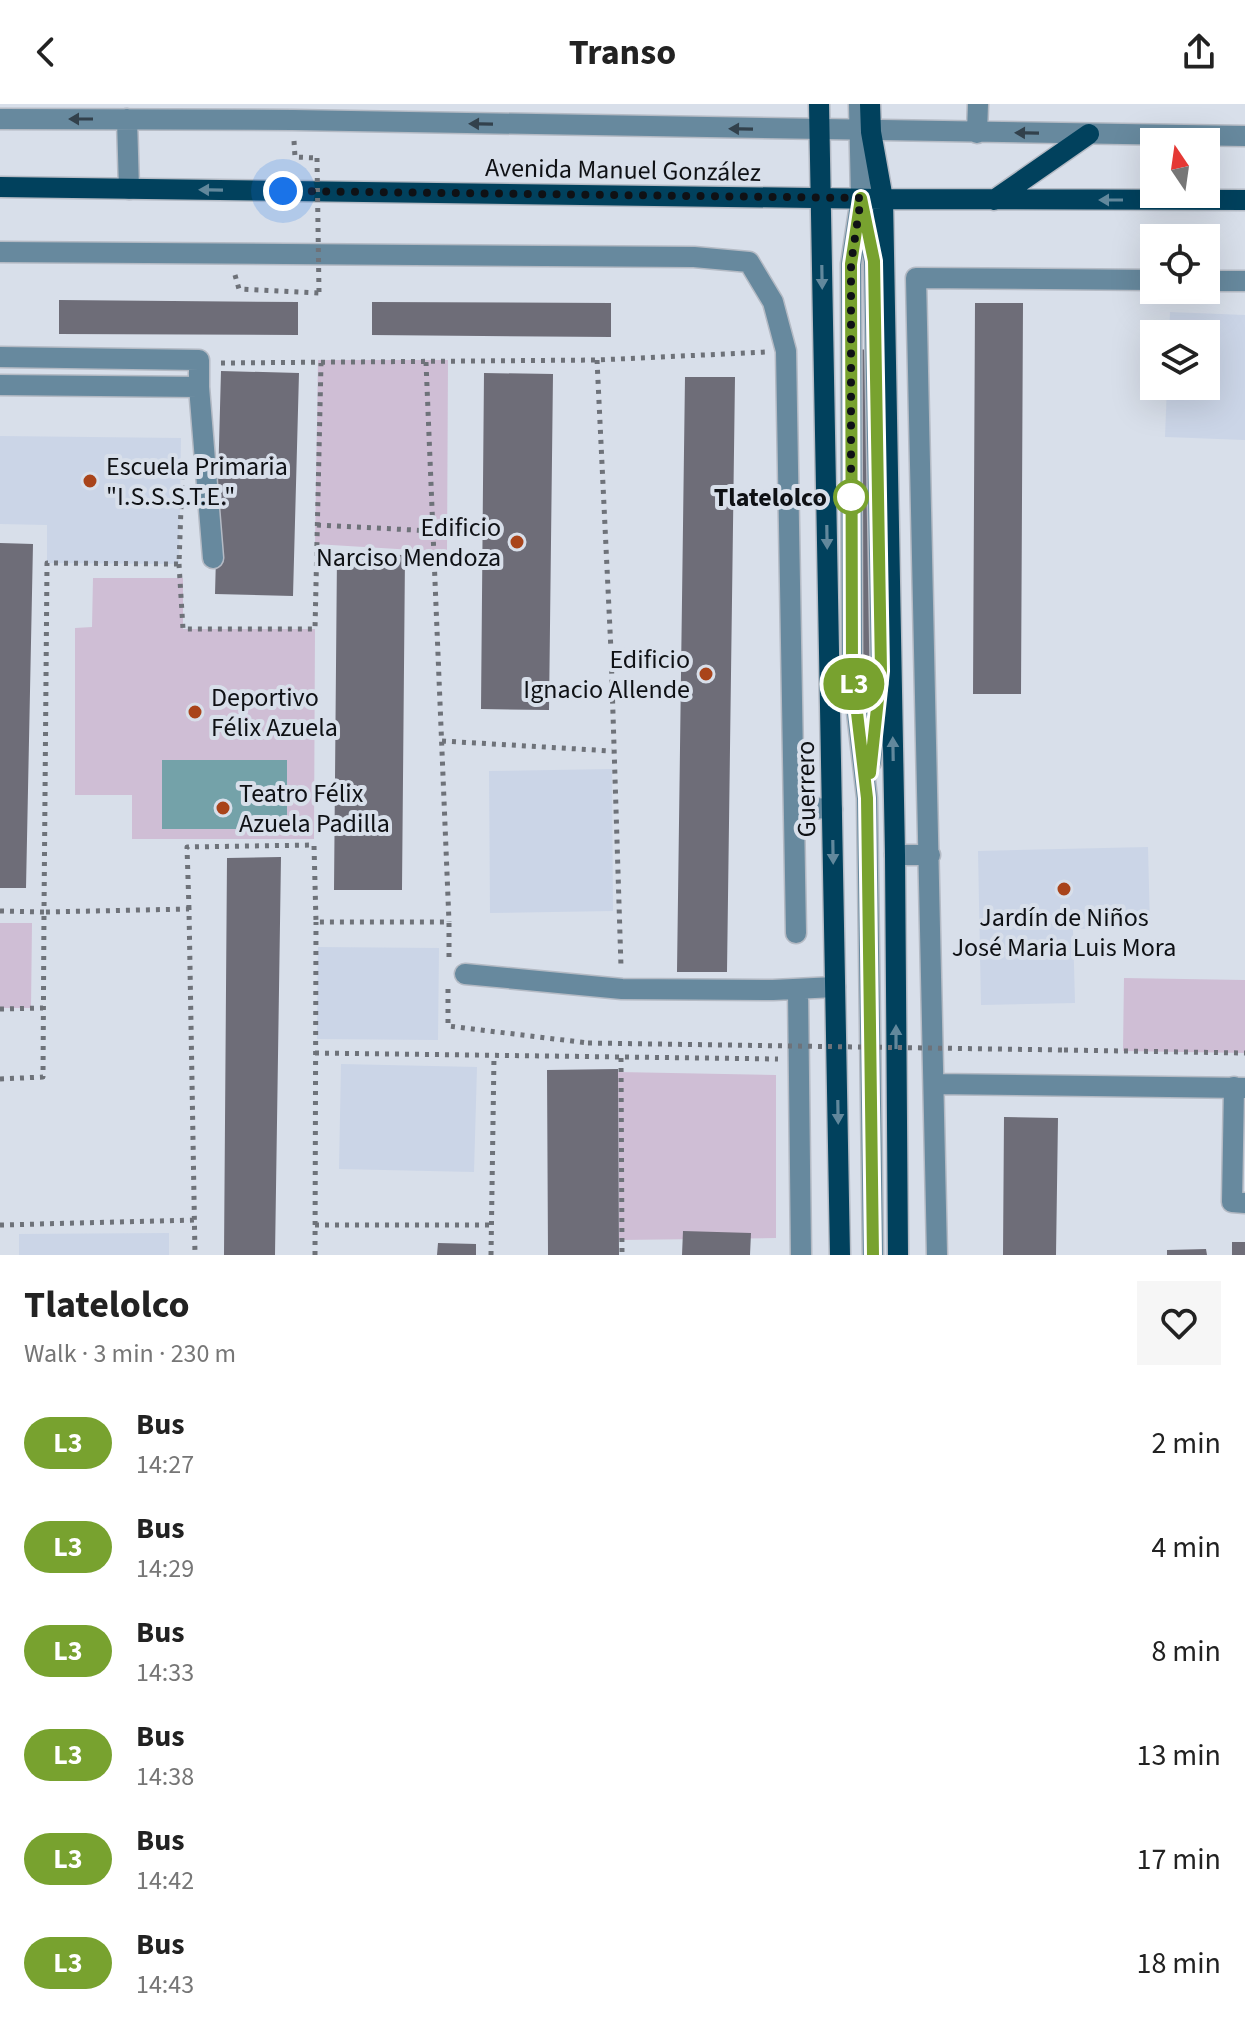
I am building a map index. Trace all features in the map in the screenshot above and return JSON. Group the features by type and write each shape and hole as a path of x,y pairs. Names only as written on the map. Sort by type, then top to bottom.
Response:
{"main road":[{"name":"Guerrero","path":"819,104 840,1255"},
{"path":"870,104 865,132 883,199 895,855 898,1255"},
{"path":"994,200 1089,134"},
{"name":"Avenida Manuel González","path":"0,187 821,199 1245,200"}],"street":[{"path":"859,104 865,132 861,198 851,264 852,670 867,798 873,1255"},
{"path":"977,133 978,104"},
{"path":"0,119 127,119 293,112 865,132 1245,136"},
{"path":"127,119 129,189"},
{"path":"861,198 874,261 881,671 867,798"},
{"path":"0,252 694,257 749,262 773,302 786,351 796,933"},
{"path":"937,1255 916,278 1140,280"},
{"path":"1220,281 1245,281"},
{"path":"0,357 199,360 213,558"},
{"path":"0,385 199,387"},
{"path":"894,795 927,795"},
{"path":"794,807 832,809"},
{"path":"895,855 930,855"},
{"path":"454,974 622,989 835,987"},
{"path":"798,989 801,1255"},
{"path":"934,1084 1239,1088 1232,1202 1245,1203"}],"path":[{"path":"239,289 319,293 317,158 295,157"},
{"path":"199,363 597,360 786,351"},
{"path":"597,360 611,651 622,989"},
{"path":"426,362 449,922 454,974 448,1026 588,1043 1245,1053"},
{"path":"182,474 179,564 183,629 315,629 321,363"},
{"path":"317,525 433,531"},
{"path":"0,1079 43,1077 47,563 179,564"},
{"path":"442,741 612,751"},
{"path":"195,1255 187,847 314,845 315,1255"},
{"path":"0,911 189,909"},
{"path":"316,922 449,922"},
{"path":"0,1009 43,1008"},
{"path":"315,1053 799,1059"},
{"path":"491,1255 494,1056"},
{"path":"621,1058 622,1255"},
{"path":"0,1225 195,1220"},
{"path":"315,1225 492,1225"}],"shaded area":[{"path":"1170,312 1245,315 1245,440 1165,437 1166,400 1220,400 1220,320 1170,320"},
{"path":"318,360 448,360 447,552 315,544"},
{"name":"Escuela Primaria \"I.S.S.S.T.E.\"","path":"0,436 181,438 179,564 47,563 47,525 0,524"},
{"name":"Deportivo Félix Azuela","path":"93,578 183,578 183,629 315,629 314,839 132,839 132,795 75,795 75,628 92,627"},
{"path":"162,760 287,760 287,829 162,829"},
{"path":"612,769 613,911 490,913 489,771"},
{"name":"Jardín de Niños José Maria Luis Mora","path":"1148,847 1150,927 1073,929 1075,1003 981,1005 978,851"},
{"path":"0,923 32,923 31,1008 0,1008"},
{"path":"318,947 439,948 438,1040 317,1039"},
{"path":"1124,978 1245,980 1245,1053 1123,1051"},
{"path":"341,1064 477,1067 474,1172 339,1169"},
{"path":"618,1072 776,1075 776,1238 619,1240"},
{"path":"169,1233 169,1255 19,1255 19,1234"}],"building":[{"path":"59,300 298,302 298,335 59,334"},
{"path":"372,302 611,303 611,337 372,335"},
{"path":"975,303 1023,303 1021,694 973,694"},
{"path":"877,349 873,671 861,672 849,350"},
{"path":"221,371 299,373 293,596 215,594"},
{"name":"Edificio Narciso Mendoza","path":"484,373 553,374 549,710 481,709"},
{"name":"Edificio Ignacio Allende","path":"685,377 735,377 727,972 677,972"},
{"path":"0,543 33,544 26,888 0,888"},
{"path":"337,554 405,555 402,890 334,890"},
{"path":"281,857 275,1255 224,1255 227,858"},
{"path":"618,1069 619,1255 548,1255 547,1070"},
{"path":"1004,1117 1058,1118 1056,1255 1003,1255"},
{"path":"683,1231 751,1233 750,1255 682,1255"},
{"path":"1232,1242 1245,1242 1245,1255 1232,1255"},
{"path":"438,1243 476,1244 476,1255 437,1255"},
{"path":"1206,1249 1207,1255 1167,1255 1167,1250"}],"bus line":[{"name":"L3","path":"870,773 881,671 874,261 861,198 851,264 852,670 867,798 873,1255"}],"place":[{"name":"Escuela Primaria \"I.S.S.S.T.E.\"","path":"90,481"},
{"name":"Tlatelolco","path":"851,497"},
{"name":"Edificio Narciso Mendoza","path":"517,542"},
{"name":"Edificio Ignacio Allende","path":"706,674"},
{"name":"Deportivo Félix Azuela","path":"195,712"},
{"name":"Teatro Félix Azuela Padilla","path":"223,808"},
{"name":"Jardín de Niños José Maria Luis Mora","path":"1064,889"}],"route":[{"path":"283,191 861,198 851,264 851,497"}]}
